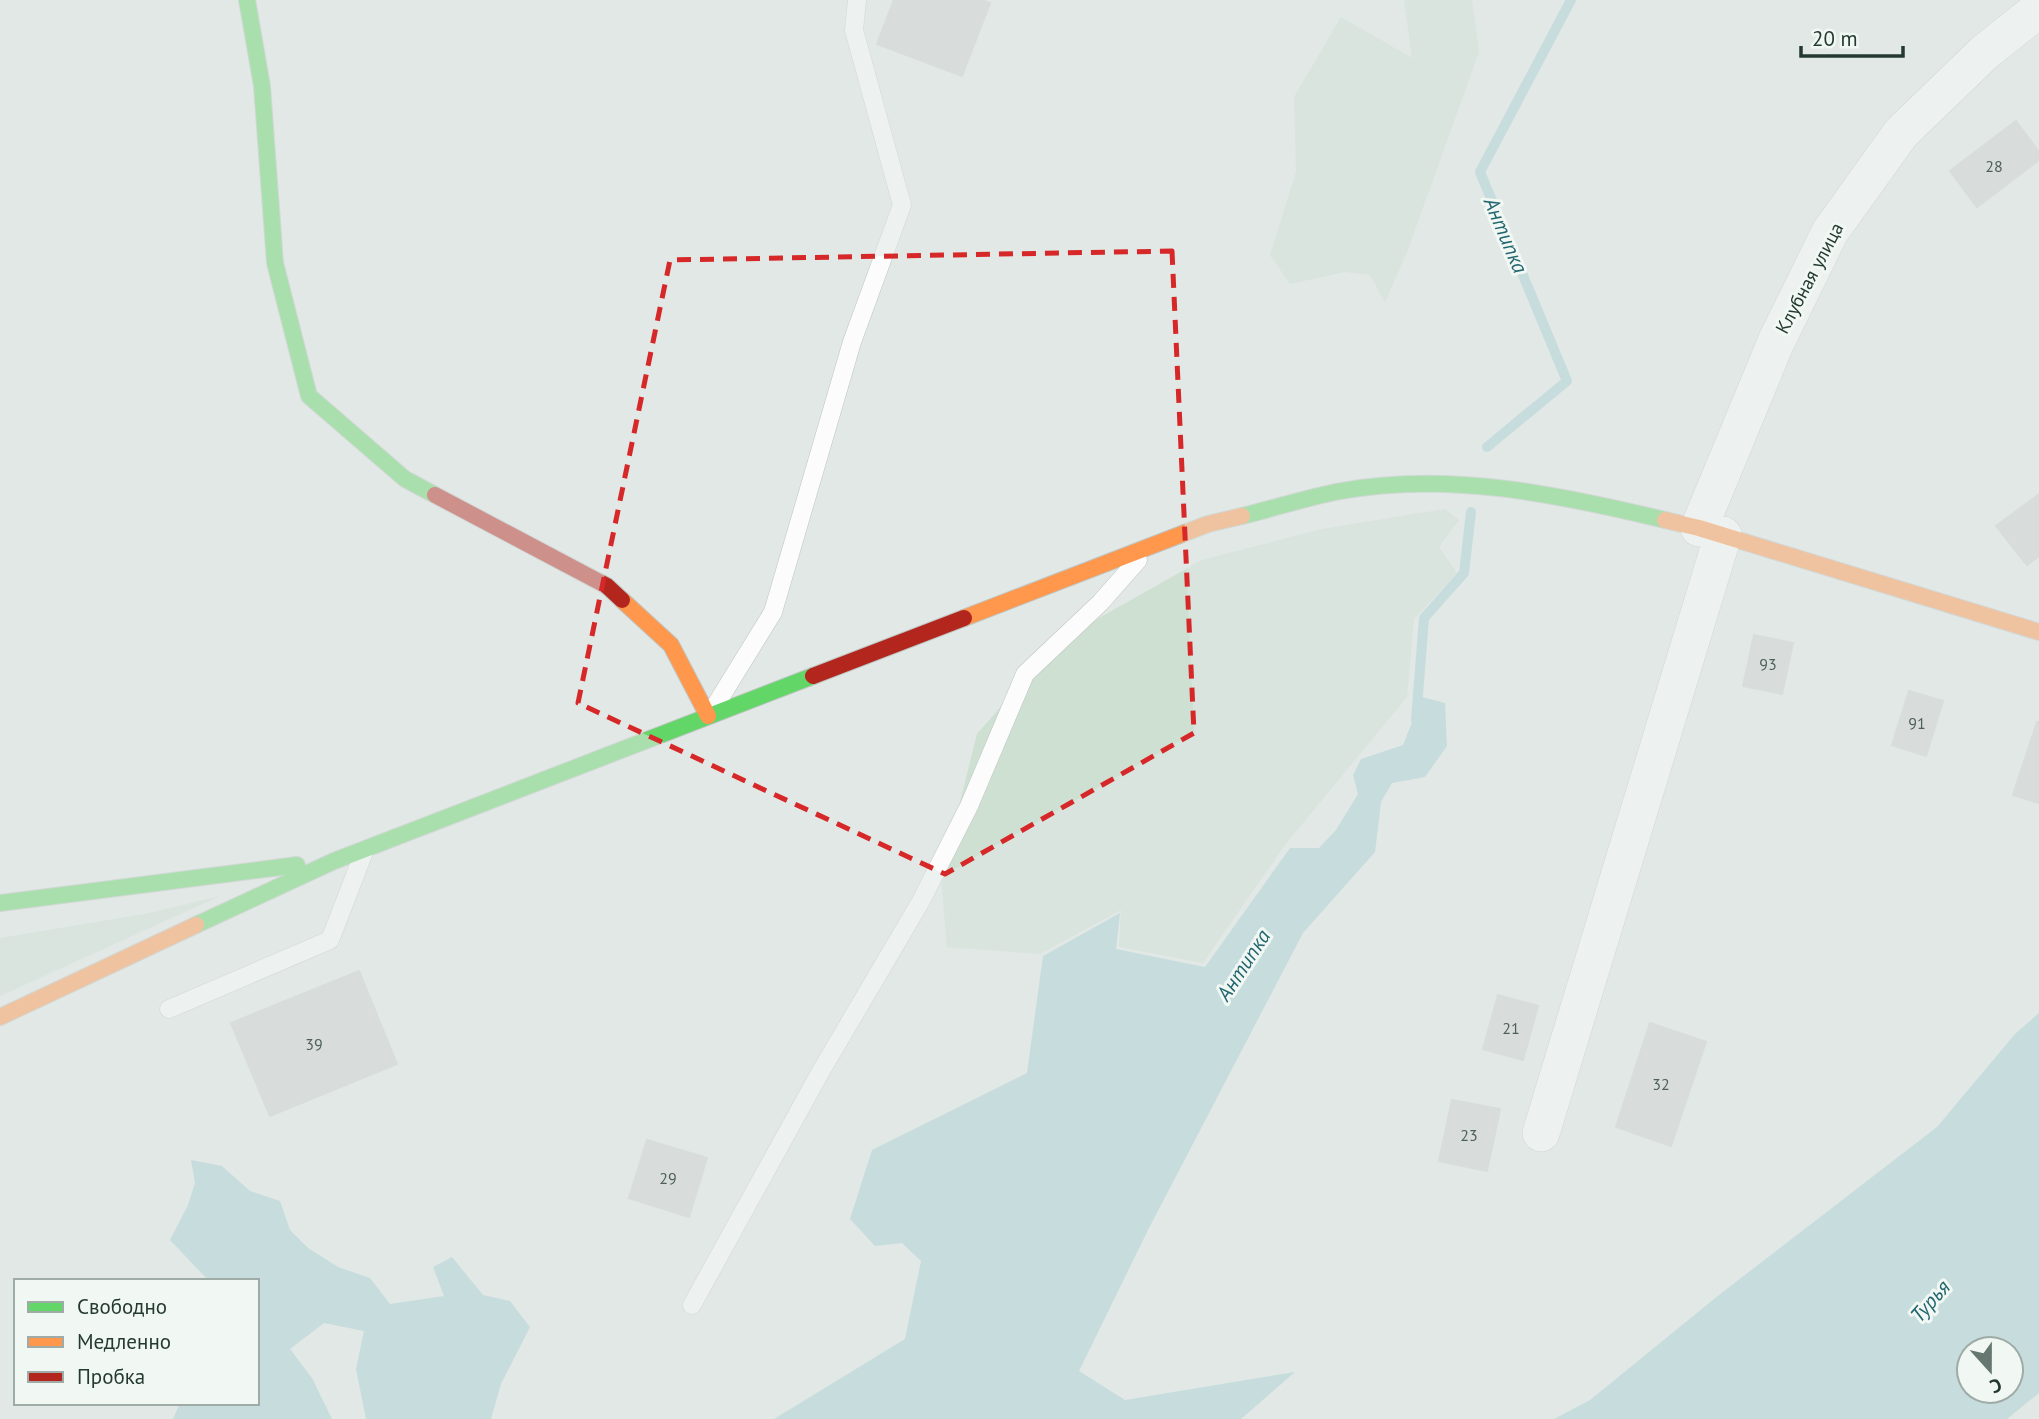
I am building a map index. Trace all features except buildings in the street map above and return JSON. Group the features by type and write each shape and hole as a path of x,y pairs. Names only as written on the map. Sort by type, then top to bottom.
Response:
{"main road":[{"path":"247,0 262,86 275,263 309,396 405,479 607,586 671,645 708,716"},
{"path":"0,1017 334,861 1208,524 1342,491 1398,485 1469,485 1595,503 1711,532 2037,628"},
{"path":"0,903 334,861"}],"street":[{"name":"Клубная улица","path":"1541,1133 1711,532 1776,342 1830,232 1901,133 1985,52 2039,9"}],"lane":[{"path":"708,716 773,612 852,342 902,205 853,30 857,0"},
{"path":"692,1305 821,1071 921,901 969,806 1025,674 1100,603 1149,547"},
{"path":"169,1009 330,940 365,849"}],"highlighted area":[{"path":"1172,251 1194,733 945,874 578,703 670,260"}],"green space":[{"path":"1404,0 1472,0 1479,52 1407,252 1385,302 1370,275 1345,272 1290,284 1270,255 1296,172 1294,97 1341,17 1412,58"},
{"path":"1445,509 1459,520 1439,547 1457,573 1414,619 1407,697 1284,846 1203,963 1119,947 1121,910 1040,954 947,947 941,878 977,734 1058,641 1202,560 1322,529"},
{"path":"220,896 0,996 0,938 145,914"}],"water":[{"path":"1422,697 1445,703 1447,746 1425,777 1392,783 1381,802 1375,852 1303,933 1148,1230 1079,1371 1125,1400 1295,1372 1241,1419 774,1419 905,1339 921,1261 902,1243 875,1246 850,1219 872,1150 1027,1073 1043,956 1120,913 1116,949 1205,967 1290,848 1319,848 1336,830 1358,794 1353,775 1361,759 1403,745"},
{"name":"Турья","path":"2039,1013 2039,1393 2025,1404 2025,1335 1955,1335 1955,1405 2024,1405 2007,1419 1554,1419 1590,1400 1719,1295 1937,1127 2015,1034"},
{"path":"191,1160 222,1166 250,1191 280,1201 290,1230 308,1248 338,1267 370,1278 390,1304 444,1296 433,1267 452,1257 483,1295 510,1301 530,1327 501,1384 491,1419 366,1419 356,1369 364,1331 324,1323 290,1349 312,1378 332,1419 173,1419 179,1405 259,1405 259,1279 207,1279 170,1240 188,1205 195,1183"}],"waterway":[{"name":"Антипка","path":"1487,447 1567,381 1480,172 1571,0"},
{"name":"Антипка","path":"1416,720 1424,618 1464,573 1471,512"}],"traffic: fast":[{"path":"247,0 262,86 275,263 309,396 405,479 435,495"},
{"path":"1242,516 1341,491 1381,485 1422,484 1463,485 1545,495 1665,520"},
{"path":"196,925 334,861 813,676"},
{"path":"0,903 297,865"}],"traffic: slow":[{"path":"964,618 1208,524 1242,516"},
{"path":"1665,520 2039,632"},
{"path":"622,600 671,645 708,716"},
{"path":"0,1017 196,925"}],"traffic: jam":[{"path":"435,495 607,586 622,600"},
{"path":"813,676 964,618"}]}
